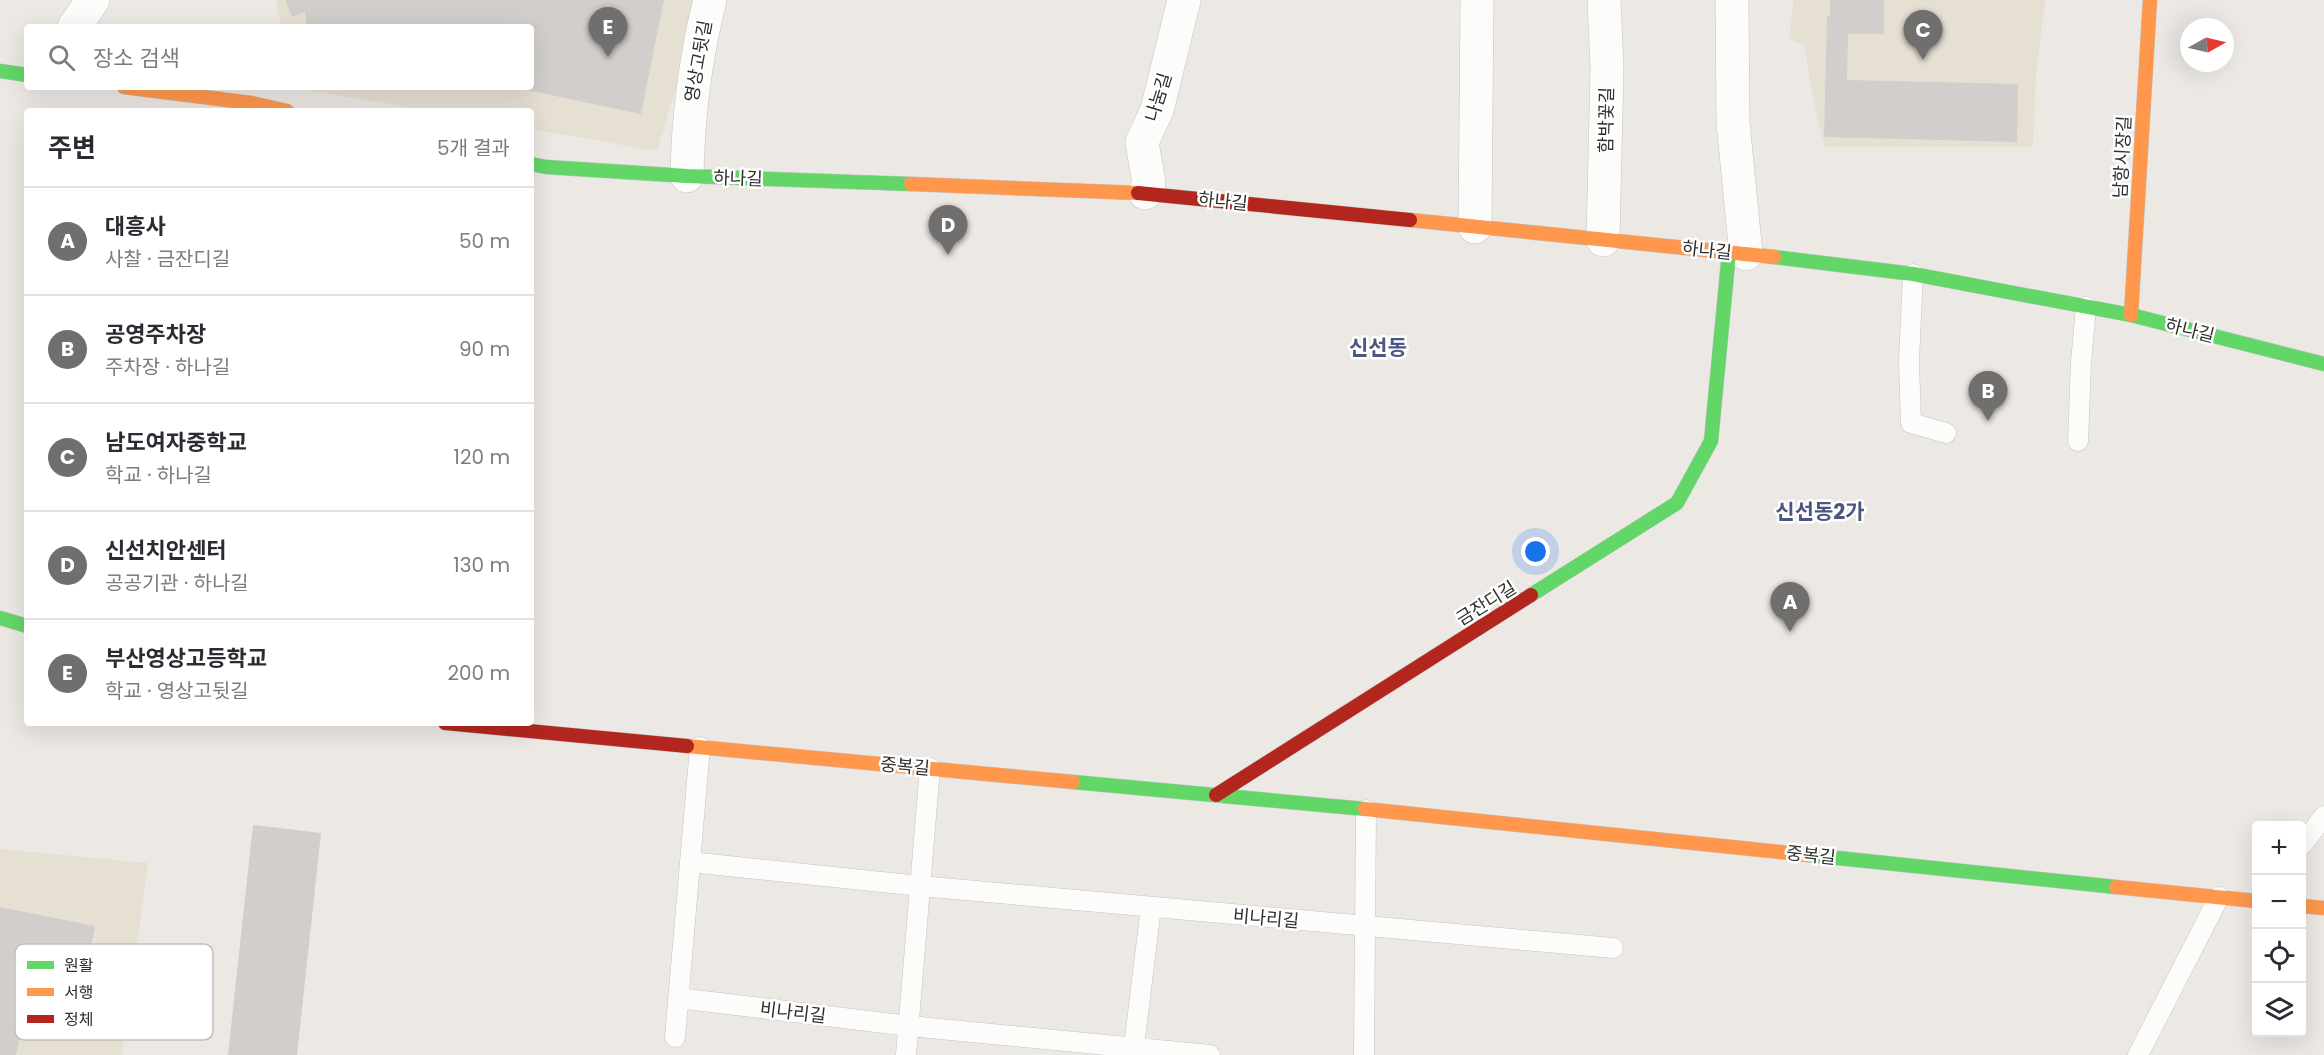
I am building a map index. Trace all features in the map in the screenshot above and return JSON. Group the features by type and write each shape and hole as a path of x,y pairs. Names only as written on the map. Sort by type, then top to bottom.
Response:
{"street":[{"path":"76,24 93,0"},
{"name":"영상고뒷길","path":"687,176 688,122 700,37 710,0"},
{"name":"나눔길","path":"1145,193 1149,183 1142,142 1157,110 1184,0"},
{"path":"1475,227 1477,0"},
{"name":"함박꽃길","path":"1603,240 1607,68 1604,0"},
{"path":"1732,0 1731,55 1738,253"},
{"name":"남항시장길","path":"2131,315 2150,0"},
{"path":"0,71 24,75"},
{"path":"148,90 274,108"},
{"name":"하나길","path":"534,165 687,176 1145,193 1738,253 1913,274 2131,315 2324,364"},
{"name":"금잔디길","path":"1216,795 1677,503 1711,441 1738,253"},
{"path":"0,618 24,625"},
{"name":"중복길","path":"477,726 1216,795 2252,900"},
{"path":"2306,906 2324,908"}],"lane":[{"path":"1913,274 1909,361 1911,423 1946,433"},
{"path":"2078,441 2086,307"},
{"path":"675,1037 700,747"},
{"path":"906,1055 930,768"},
{"path":"1364,1055 1366,810"},
{"path":"2306,838 2324,816"},
{"name":"비나리길","path":"690,862 920,886 1613,948"},
{"path":"2138,1055 2219,897"},
{"path":"1134,1051 1151,907"},
{"name":"비나리길","path":"678,998 1134,1051 1210,1055"}],"shaded area":[{"path":"276,0 702,0 657,151 534,130 534,108 413,108 309,90 534,90 534,24 280,24"},
{"path":"1794,0 2045,0 2036,75 2033,147 1825,147 1816,114 1804,45 1789,39"},
{"path":"0,849 148,863 137,944 15,944 15,1040 124,1040 122,1055 0,1055"}],"building":[{"path":"285,0 664,0 641,114 527,90 534,90 534,24 307,24 305,12 292,17"},
{"path":"1830,0 1884,0 1884,34 1848,34 1847,80 2018,84 2017,142 1824,137 1827,16 1830,16"},
{"path":"253,825 321,833 297,1055 228,1055"},
{"path":"0,907 95,926 92,944 15,944 15,1040 19,1040 16,1055 0,1055"}],"traffic: fast":[{"path":"0,71 24,75"},
{"path":"534,165 687,176 911,184"},
{"path":"1531,595 1677,503 1711,441 1729,252"},
{"path":"1774,257 1913,274 2131,315 2324,364"},
{"path":"0,618 24,625"},
{"path":"1073,782 1365,809"},
{"path":"1809,855 2116,887"}],"traffic: slow":[{"path":"2131,315 2150,0"},
{"path":"148,90 274,108"},
{"path":"911,184 1138,193"},
{"path":"1410,220 1774,257"},
{"path":"687,746 1073,782"},
{"path":"1365,809 1809,855"},
{"path":"2116,887 2252,901"},
{"path":"2306,906 2324,908"}],"traffic: jam":[{"path":"1138,193 1410,220"},
{"path":"1216,795 1531,595"},
{"path":"477,726 687,746"}],"place":[{"name":"부산영상고등학교","path":"608,57"},
{"name":"남도여자중학교","path":"1923,60"},
{"name":"신선치안센터","path":"948,255"},
{"name":"공영주차장","path":"1988,421"},
{"name":"대흥사","path":"1790,632"}],"district":[{"name":"신선동","path":"1378,347"},
{"name":"신선동2가","path":"1820,511"}]}
